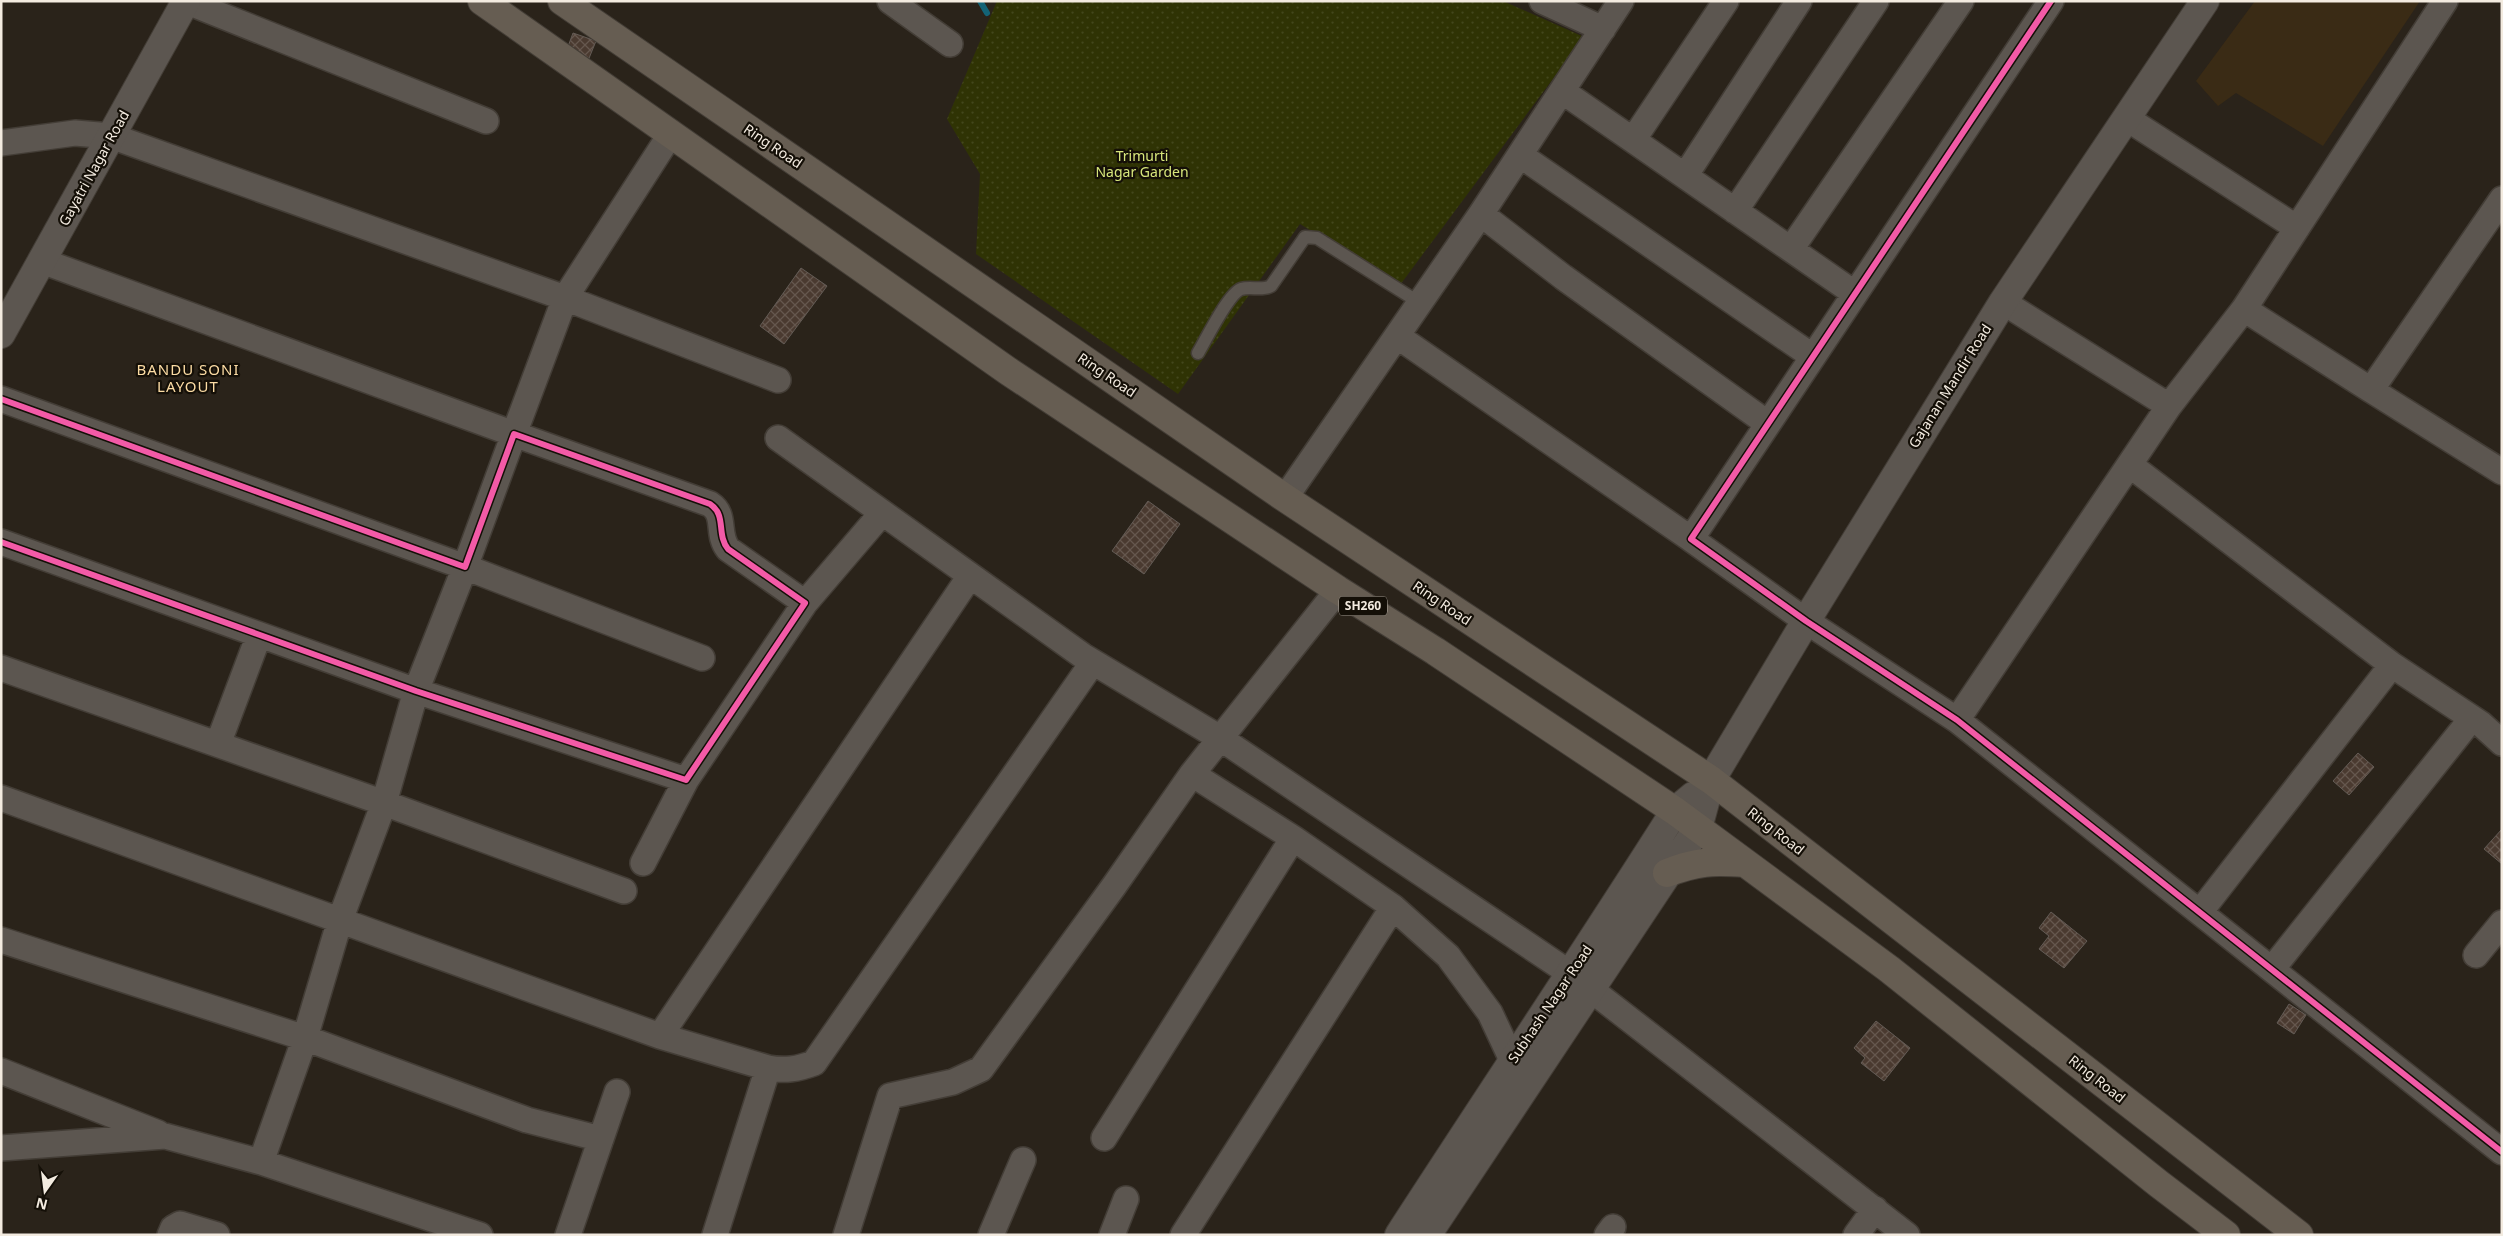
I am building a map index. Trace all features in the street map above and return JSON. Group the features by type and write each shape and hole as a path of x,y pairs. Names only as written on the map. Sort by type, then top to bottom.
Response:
{"main road":[{"name":"SH260","path":"482,1 1008,371 1676,811 1889,969 2226,1235"},
{"name":"Ring Road","path":"562,1 1285,498 1711,780 2299,1235"},
{"path":"1667,873 1691,864 1708,861 1745,863"}],"street":[{"path":"186,1 486,121"},
{"name":"Gayatri Nagar Road","path":"1,334 186,1"},
{"path":"890,1 950,44"},
{"path":"1542,1 1603,29"},
{"path":"1285,498 1481,214 1621,1"},
{"path":"1633,140 1726,1"},
{"path":"1685,176 1798,1"},
{"path":"1735,211 1876,1"},
{"path":"1791,250 1961,1"},
{"path":"1691,539 2050,1"},
{"name":"Gajanan Mandir Road","path":"1711,780 1806,621 2002,302 2205,1"},
{"path":"1958,720 2169,406 2244,309 2445,1"},
{"path":"1562,91 1854,293"},
{"path":"2126,118 2297,228"},
{"path":"1,143 75,133 111,136 565,298 778,380"},
{"path":"261,1162 305,1038 340,920 384,803 416,691 465,567 565,298 670,135"},
{"path":"1520,155 1812,356"},
{"path":"2371,390 2502,199"},
{"path":"1481,214 1563,277 1767,423"},
{"path":"42,261 710,504 717,508 721,516 722,537 728,549 805,603"},
{"path":"2002,302 2169,406"},
{"path":"2244,309 2502,472"},
{"path":"1397,336 1691,539 1806,621 1958,720 2502,1152"},
{"path":"1,399 465,567 702,658"},
{"path":"778,438 1093,662 1206,757 1293,838 1393,907 1448,956 1490,1013 1511,1061 1525,1086"},
{"path":"2130,464 2392,665 2472,718 2501,742"},
{"path":"643,864 686,780 805,603 882,513"},
{"path":"1,542 416,691 686,780"},
{"path":"660,1036 970,576"},
{"path":"846,1235 890,1096 953,1082 981,1069 1206,757 1338,590"},
{"path":"218,744 259,635"},
{"path":"1,798 660,1036 768,1068 783,1070 800,1068 814,1063 1093,662"},
{"path":"2200,912 2392,665"},
{"path":"1,668 384,803 624,891"},
{"path":"2272,969 2472,718"},
{"path":"1206,757 1580,982 1907,1235"},
{"path":"1427,1235 1525,1086 1580,982 1667,873 1698,828 1711,780"},
{"name":"Subhash Nagar Road","path":"1399,1235 1511,1061 1580,982 1676,811 1711,780"},
{"path":"1104,1138 1293,838"},
{"path":"1183,1235 1393,907"},
{"path":"2476,955 2502,923"},
{"path":"1,940 305,1038 528,1120 601,1139"},
{"path":"715,1235 768,1068"},
{"path":"1,1071 165,1136 261,1162 480,1235"},
{"path":"568,1235 617,1092"},
{"path":"1,1148 165,1136"},
{"path":"991,1235 1023,1160"},
{"path":"1112,1235 1126,1199"},
{"path":"1856,1235 1875,1209"},
{"path":"170,1235 173,1228 180,1224 217,1235"}],"lane":[{"path":"1198,353 1232,296 1241,289 1267,288 1271,286 1305,237 1318,238 1420,303"}],"shaded area":[{"path":"2255,1 2420,1 2323,146 2236,93 2218,106 2196,81"}],"green space":[{"name":"Trimurti Nagar Garden","path":"997,1 1503,1 1584,37 1400,285 1300,224 1178,394 976,254 980,174 947,119"}],"building":[{"path":"573,33 596,41 581,78 559,71"},
{"path":"801,268 827,286 784,344 760,326"},
{"path":"1148,501 1180,524 1144,574 1112,551"},
{"path":"2358,753 2374,767 2349,795 2333,781"},
{"path":"2502,829 2502,864 2484,849"},
{"path":"2051,912 2087,941 2064,968 2039,949 2049,936 2039,928"},
{"path":"2289,1004 2306,1015 2294,1034 2277,1023"},
{"path":"1876,1021 1910,1048 1884,1081 1861,1063 1865,1058 1854,1048"}],"waterway":[{"path":"980,1 987,13"}],"cycle path":[{"path":"2051,1 1691,539 1806,621 1957,720 2502,1152"},
{"path":"1,399 465,567 514,434 710,504 718,514 724,543 728,549 805,603 686,780 416,691 1,542"}],"district":[{"name":"BANDU SONI LAYOUT","path":"188,378"}]}
